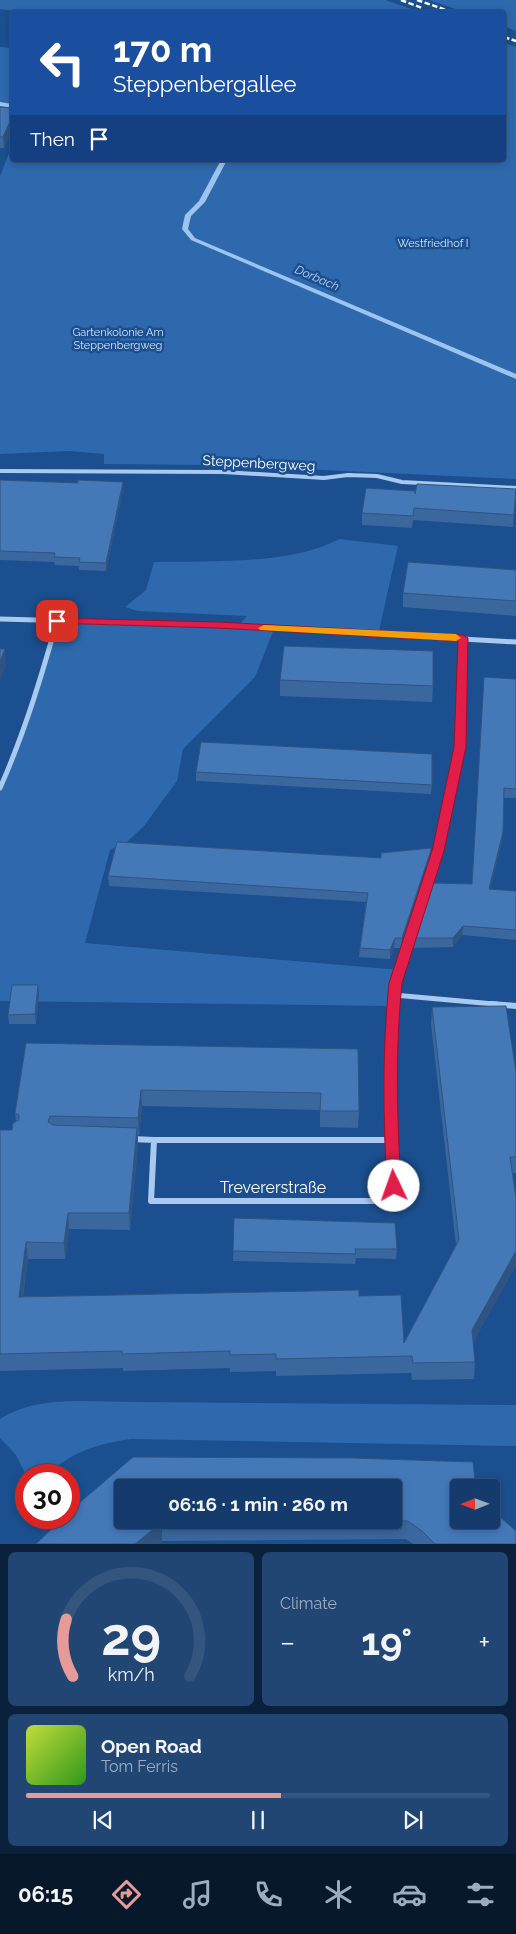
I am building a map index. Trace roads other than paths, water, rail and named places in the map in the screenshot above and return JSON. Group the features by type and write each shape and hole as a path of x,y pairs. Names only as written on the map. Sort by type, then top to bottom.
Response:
{"street":[{"name":"Steppenbergweg","path":"0,471 223,472 324,478 348,475 377,476 402,482 516,488"},
{"path":"0,619 217,625 516,642"},
{"path":"0,788 22,737 39,687 57,621"},
{"name":"Trevererstraße","path":"154,1140 151,1201 395,1201 391,1140 395,983 438,851 460,747 463,638"},
{"path":"394,995 516,1006"},
{"path":"127,1139 391,1140"}],"waterway":[{"name":"Dorbach","path":"0,104 10,106"},
{"name":"Dorbach","path":"223,162 202,202 188,215 185,229 193,239 516,377"}],"railway":[{"path":"401,0 422,8"},
{"path":"417,0 446,10"},
{"path":"506,38 516,41"}],"park label":[{"name":"Westfriedhof I","path":"433,243"},
{"name":"Gartenkolonie Am Steppenbergweg","path":"118,338"}]}
